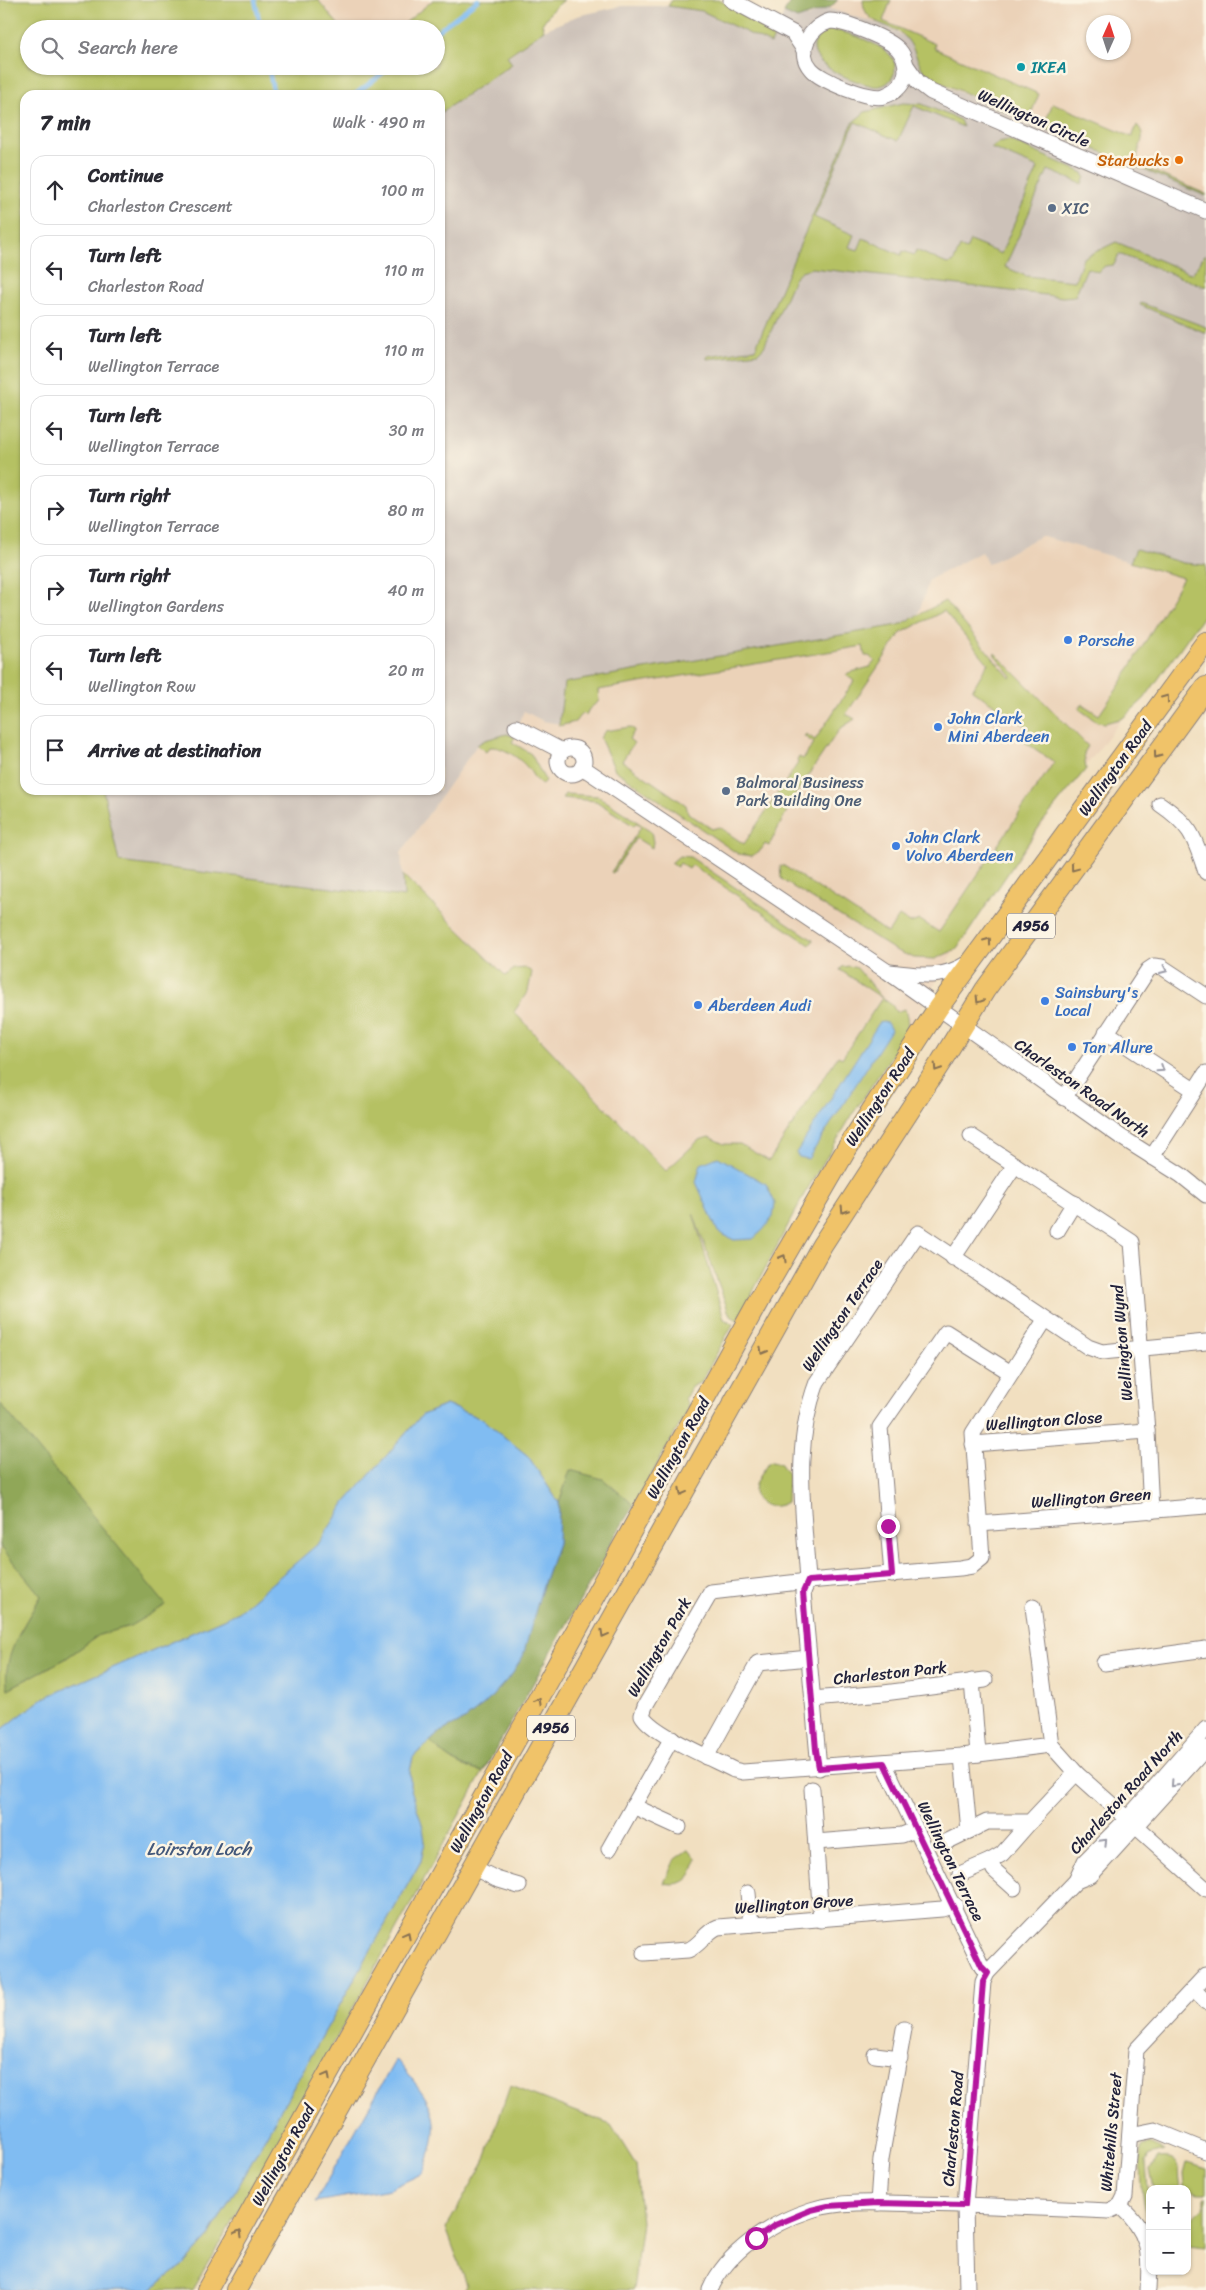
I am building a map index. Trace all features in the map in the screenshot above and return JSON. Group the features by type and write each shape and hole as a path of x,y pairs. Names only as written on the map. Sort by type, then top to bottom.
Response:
{"main road":[{"name":"Wellington Road","path":"207,2290 816,1199 850,1142 938,1008 1206,642"},
{"name":"Wellington Road","path":"236,2290 822,1245 962,1026 1030,926 1206,687"}],"street":[{"path":"731,0 787,29 798,38 805,51 810,68 834,83 874,97 883,97 894,91 904,80 906,65 902,53 890,43 838,22 830,21 805,30 787,29"},
{"path":"805,51 807,38 817,27"},
{"name":"Wellington Circle","path":"906,65 918,82 931,92 1206,211"},
{"name":"Wellington Circle","path":"894,91 931,92"},
{"name":"Charleston Road North","path":"516,727 562,751 558,762 563,772 574,774 582,767 888,972 1064,1098 1181,1175 1206,1195"},
{"path":"1160,804 1187,825 1206,872"},
{"path":"888,972 922,976 941,974 954,972 974,959"},
{"path":"1064,1098 1148,970 1154,966 1162,967 1206,996"},
{"path":"1106,1032 1194,1090"},
{"path":"1152,1157 1206,1072"},
{"path":"972,1136 1074,1203 1057,1231"},
{"path":"953,1258 1015,1165"},
{"name":"Wellington Wynd","path":"1074,1203 1132,1242 1139,1350 1147,1431 1151,1511"},
{"name":"Wellington Terrace","path":"819,1768 803,1592 808,1581 800,1458 808,1406 818,1382 918,1233 1045,1320 1088,1347 1102,1352 1139,1350 1206,1342"},
{"path":"808,1581 892,1575 972,1566 982,1558 973,1433 1045,1320"},
{"path":"892,1575 880,1427 946,1332 1011,1373"},
{"name":"Wellington Close","path":"973,1444 1147,1431"},
{"name":"Wellington Green","path":"979,1524 1206,1506"},
{"name":"Wellington Park","path":"808,1581 711,1592 645,1706 642,1716 646,1723 672,1738 706,1757 742,1772 819,1768"},
{"path":"1033,1607 1051,1745 1076,1773 1131,1823 1204,1883"},
{"path":"1104,1663 1206,1649"},
{"path":"706,1757 758,1663 809,1658"},
{"name":"Charleston Park","path":"812,1699 978,1681 978,1754"},
{"name":"Charleston Road North","path":"1131,1823 1206,1729"},
{"path":"609,1850 672,1738"},
{"path":"819,1768 962,1756 1051,1745"},
{"name":"Charleston Road North","path":"988,1973 1076,1881 1085,1861 1131,1823 1206,1748"},
{"path":"962,1756 969,1831"},
{"name":"Wellington Terrace","path":"884,1763 915,1830 955,1906 982,1967 988,1973"},
{"path":"960,1874 1002,1854 1076,1773"},
{"path":"812,1789 821,1920"},
{"path":"633,1806 678,1827"},
{"path":"946,1842 987,1822 1030,1822"},
{"path":"816,1842 902,1835 915,1830"},
{"path":"990,1861 994,1870 1014,1888"},
{"path":"473,1867 496,1879 519,1886"},
{"path":"748,1892 751,1924"},
{"name":"Wellington Grove","path":"644,1953 695,1948 704,1936 718,1927 821,1920 942,1909 955,1906"},
{"name":"Charleston Road","path":"967,2290 965,2205 983,1982 988,1973"},
{"name":"Whitehills Street","path":"1148,2290 1148,2257 1145,2241 1137,2221 1120,2206 1125,2196 1136,2050 1206,1975"},
{"path":"1193,1990 1206,2002"},
{"path":"878,2203 881,2159 904,2030"},
{"path":"875,2055 900,2058"},
{"path":"1130,2135 1155,2130 1206,2151"},
{"path":"710,2290 722,2271 739,2252 775,2225 811,2210 828,2206 878,2203 1109,2211 1120,2206"}],"shaded area":[{"path":"310,0 465,0 439,20 326,20"},
{"path":"791,0 1206,0 1206,196 938,82 908,39 895,30 827,8 788,15 784,13"},
{"path":"622,6 668,6 702,11 771,44 784,13 807,17 827,8 886,26 908,39 923,71 938,83 1206,196 1206,584 1041,536 988,564 981,552 929,580 918,615 899,625 564,683 559,724 543,721 524,711 512,736 507,734 485,740 477,745 445,790 445,110 512,65 507,57 544,30 577,16"},
{"path":"1041,536 1206,584 1206,612 1144,699 1127,712 1054,808 950,958 906,1034 854,1112 805,1193 738,1320 730,1316 686,1191 404,897 401,853 442,795 445,795 445,790 477,745 512,736 524,711 543,721 564,683 918,615 928,580 981,552 988,564"},
{"path":"104,795 442,795 401,853 404,897 119,862"}],"green space":[{"path":"0,0 318,0 335,20 20,20 20,75 445,75 445,20 409,20 433,0 564,0 552,10 542,24 544,30 507,56 512,64 445,110 445,90 20,90 20,795 104,795 119,862 404,897 403,875 506,976 514,969 525,968 532,972 528,991 514,1012 666,1171 699,1140 709,1137 724,1144 740,1144 769,1161 838,1056 842,1058 882,998 892,1005 896,1012 904,1009 908,1021 906,1034 854,1112 805,1193 738,1320 730,1316 693,1213 724,1319 733,1324 701,1382 691,1387 685,1399 688,1404 686,1414 634,1505 571,1470 559,1503 528,1456 482,1419 446,1405 422,1415 346,1502 320,1543 237,1613 42,1699 0,1731 0,1544 41,1596 19,1633 8,1689 65,1659 99,1635 130,1626 0,1404"},
{"path":"672,0 719,0 777,30 771,44 702,11 668,6"},
{"path":"791,0 838,0 831,7 797,19 784,13"},
{"path":"863,0 891,0 883,21 935,44 934,48 1039,94 1028,121 929,77 921,67 907,39 896,30 872,19 864,8"},
{"path":"829,30 864,39 889,54 895,64 894,74 891,79 883,85 873,86 836,73 827,67 815,54 814,46 819,36"},
{"path":"903,103 922,104 960,120 963,127 914,106 898,141 855,122 814,217 854,235 849,247 858,250 863,238 901,255 903,251 914,255 916,250 947,264 953,263 960,247 966,250 970,241 1001,254 1038,168 991,148 999,142 1009,140 1083,173 1085,177 1082,184 1048,170 1005,267 1026,276 1075,281 1083,258 1116,242 1192,274 1206,253 1206,287 1119,254 1114,265 1105,266 1098,272 1087,268 1075,296 1063,297 812,268 801,271 794,279 764,347 758,353 707,359 707,356 755,349 853,122 865,112"},
{"path":"1053,103 1132,137 1137,125 1142,134 1137,159 1138,165 1206,194 1206,196 1045,128 1044,124"},
{"path":"1141,303 1206,327 1206,333 1140,305"},
{"path":"1136,549 1183,563 1206,565 1206,612 1144,699 1123,718 1105,723 1097,722 1079,709 1082,704 1099,715 1121,683 1183,578 1130,562"},
{"path":"945,601 1010,678 1012,676 995,653 1088,746 1084,753 1086,769 1041,824 957,949 935,959 914,958 895,950 785,882 781,878 780,866 784,866 888,933 899,916 910,923 920,920 939,932 1054,762 1022,740 1029,728 972,690 988,663 944,611 901,633 846,714 855,719 841,728 834,737 795,795 769,846 765,844 761,850 752,856 738,854 615,770 600,738 605,731 630,727 635,730 629,739 634,743 622,761 686,805 688,813 712,829 719,827 744,844 798,763 799,757 803,759 814,743 804,736 806,734 815,740 854,681 846,675 870,667 875,661 869,656 865,656 863,646 598,690 599,701 589,709 586,715 582,713 575,722 559,726 564,683 899,625"},
{"path":"507,734 515,737 512,742 531,754 545,780 542,785 523,763 510,753 495,747 490,747 486,752 477,745 485,740"},
{"path":"565,794 598,796 651,831 652,848 636,838 613,873 611,872 641,827 636,823 634,826 596,801 562,798"},
{"path":"679,856 690,857 813,940 810,945 692,865 689,869 680,863 677,867 671,863"},
{"path":"842,967 857,968 882,998 840,970"},
{"path":"0,1403 166,1605 130,1626 99,1635 65,1659 8,1689 8,1665 11,1653 41,1596 0,1546"},
{"path":"769,1462 780,1463 788,1474 787,1502 781,1505 768,1506 758,1501 754,1490 759,1477"},
{"path":"570,1470 603,1479 634,1505 604,1554 606,1555 483,1772 475,1770 454,1761 430,1741 440,1732 466,1719 485,1704 513,1673 558,1543 559,1503"},
{"path":"430,1741 454,1761 483,1772 281,2139 192,2290 150,2290 183,2265 210,2235 421,1861 425,1842 410,1786 410,1771 413,1757"},
{"path":"689,1849 696,1858 690,1876 687,1880 677,1884 664,1883 675,1859"},
{"path":"510,2086 611,2125 636,2165 642,2222 633,2290 465,2290 467,2285 446,2228 483,2164"},
{"path":"1149,2144 1164,2151 1149,2155 1146,2161 1148,2185 1146,2185 1146,2212 1140,2173 1143,2146"},
{"path":"1158,2158 1173,2159 1179,2166 1181,2185 1153,2185 1150,2169"},
{"path":"1187,2163 1206,2169 1206,2193 1198,2193 1191,2190 1191,2185 1185,2185 1184,2174"},
{"path":"1206,2196 1206,2247 1191,2245 1191,2219 1204,2208 1204,2198"}],"water":[{"path":"879,1023 887,1023 891,1030 808,1159 799,1157 796,1153"},
{"path":"718,1157 766,1184 775,1203 773,1217 753,1239 734,1240 718,1232 696,1182 701,1164"},
{"name":"Loirston Loch","path":"446,1405 482,1419 528,1456 559,1503 558,1543 541,1591 523,1656 513,1673 485,1704 466,1719 440,1732 413,1757 410,1771 410,1786 423,1827 425,1842 421,1861 210,2235 183,2265 150,2290 0,2290 0,1731 42,1699 237,1613 319,1543 346,1502 422,1415"},
{"path":"396,2059 419,2088 432,2111 434,2137 423,2173 390,2189 315,2202"}],"waterway":[{"path":"255,0 259,20"},
{"path":"445,25 478,0"},
{"path":"270,75 273,90"},
{"path":"361,90 380,75"}],"place":[{"name":"IKEA","path":"1021,67"},
{"name":"Starbucks","path":"1179,160"},
{"name":"XIC","path":"1052,208"},
{"name":"Porsche","path":"1068,640"},
{"name":"John Clark Mini Aberdeen","path":"938,727"},
{"name":"Balmoral Business Park Building One","path":"726,791"},
{"name":"John Clark Volvo Aberdeen","path":"896,846"},
{"name":"Sainsbury's Local","path":"1045,1001"},
{"name":"Aberdeen Audi","path":"698,1005"},
{"name":"Tan Allure","path":"1072,1047"}],"route":[{"path":"756,2238 775,2225 811,2210 828,2206 878,2203 965,2205 983,1982 988,1973 982,1967 955,1906 915,1830 884,1763 819,1768 816,1750 803,1592 808,1581 892,1575 888,1526"}]}
